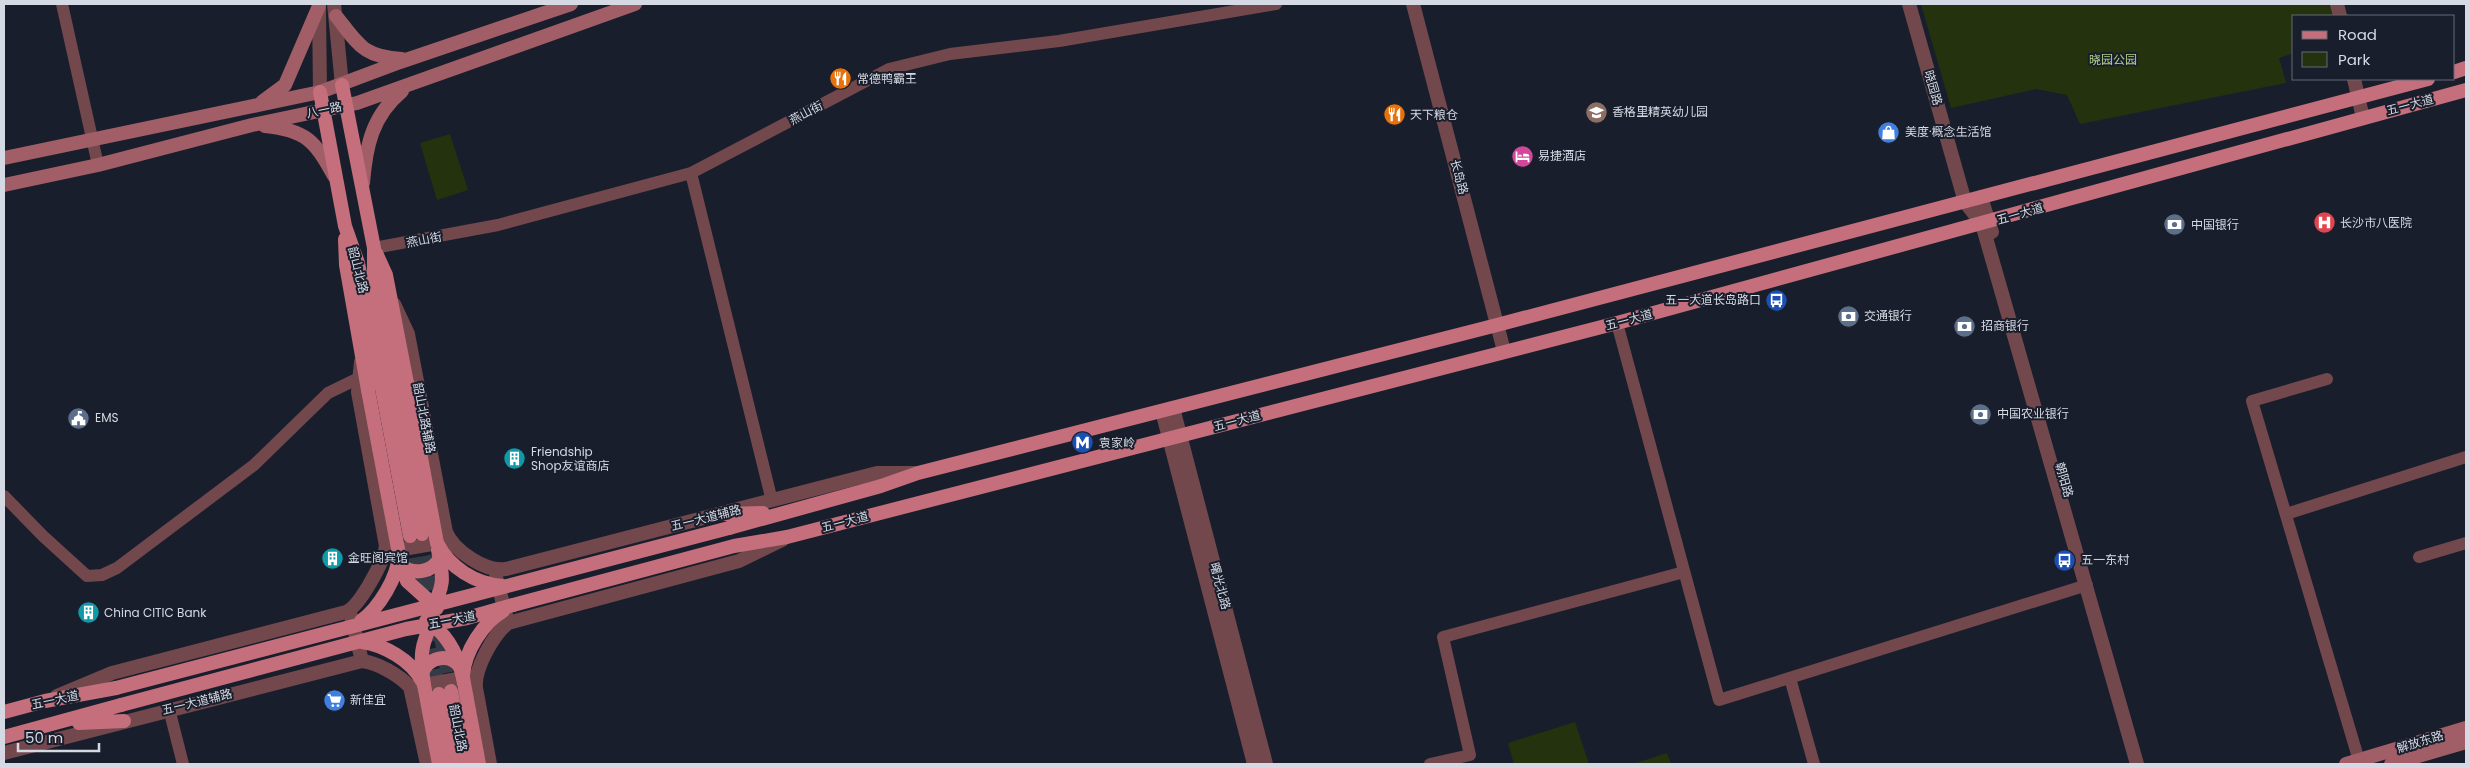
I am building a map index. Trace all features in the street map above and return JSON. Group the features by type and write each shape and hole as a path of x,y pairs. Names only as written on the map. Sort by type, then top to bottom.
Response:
{"main road":[{"name":"八一路","path":"4,158 92,138 320,92 408,59 570,4"},
{"name":"八一路","path":"4,185 98,165 252,125 345,105 414,83 635,4"},
{"path":"259,104 285,85 320,5"},
{"path":"335,10 359,46 380,58 408,59"},
{"name":"五一大道","path":"4,712 45,701 116,688 394,614 437,608 455,601 729,528 776,507 881,486 918,473 1497,325 2424,80"},
{"path":"362,194 366,152 372,130 384,107 414,83"},
{"name":"韶山北路","path":"320,92 345,226 358,263 416,535 374,277 374,248 342,85"},
{"name":"五一大道","path":"4,737 406,629 427,621 466,618 734,546 787,537 1617,323 2466,90"},
{"path":"252,125 300,133 309,139 321,154 335,177"},
{"path":"345,226 346,265 404,576 411,587 437,608 450,616 466,618"},
{"path":"374,248 386,276 407,384 443,542 451,562 472,577 490,584 511,586"},
{"path":"725,514 776,507"},
{"path":"419,682 422,645 427,621 437,608 443,584 440,558 443,542"},
{"path":"400,559 412,571 425,570 435,565 440,558"},
{"path":"358,623 371,612 397,570 400,559"},
{"path":"479,764 465,661 485,625 497,614 513,606"},
{"path":"394,614 412,615 427,621 446,638 466,674"},
{"path":"359,641 378,646 403,660 415,670 439,764"},
{"path":"419,682 426,665 436,659 449,658 466,674"},
{"name":"韶山北路","path":"452,764 445,693 465,764"},
{"path":"53,725 124,720"},
{"name":"解放东路","path":"2355,763 2466,728"},
{"name":"解放东路","path":"2390,764 2466,742"}],"street":[{"path":"62,4 98,165"},
{"name":"燕山街","path":"374,248 498,225 692,173 889,69 950,54 1059,40 1276,4"},
{"name":"长岛路","path":"1414,4 1504,351"},
{"name":"晓园路","path":"1909,4 1965,202"},
{"name":"韶山北路","path":"320,5 318,19 320,92"},
{"name":"韶山北路","path":"335,10 336,39 342,85"},
{"path":"2354,80 2362,118"},
{"path":"692,173 776,507"},
{"name":"朝阳路","path":"1981,197 1985,223 2137,764"},
{"name":"朝阳路","path":"1965,202 1985,223 2145,764"},
{"name":"韶山北路辅路","path":"390,297 408,334 444,525 443,542"},
{"path":"1617,323 1719,700 2087,585"},
{"path":"45,701 112,673 350,610 358,602 385,552 385,540 358,392 362,354"},
{"path":"4,496 43,536 87,576 102,575 117,568 254,465 328,393 359,378"},
{"path":"2327,379 2252,401 2286,514 2355,763"},
{"name":"曙光北路","path":"1168,410 1254,764"},
{"name":"曙光北路","path":"1175,437 1266,764"},
{"path":"2286,514 2466,457"},
{"name":"五一大道辅路","path":"494,569 506,569 725,514"},
{"path":"350,610 362,661 419,682 466,674 508,623 739,561 787,537"},
{"path":"385,552 443,542 485,566 494,569 508,623"},
{"path":"2419,557 2466,543"},
{"path":"1430,764 1470,755 1442,637 1684,572"},
{"name":"五一大道辅路","path":"4,753 124,720 362,661"},
{"path":"466,674 476,688 490,764"},
{"path":"1790,678 1814,764"},
{"path":"419,682 427,764"},
{"path":"169,709 183,764"}],"green space":[{"name":"晓园公园","path":"1921,4 2337,4 2340,15 2292,15 2292,54 2279,58 2286,83 2080,124 2067,95 2036,89 1951,108"},
{"path":"450,134 468,190 437,200 420,143"},
{"path":"1575,722 1589,764 1514,764 1508,743"},
{"path":"1667,753 1671,764 1633,764"}],"tunnel":[{"path":"422,535 451,691"},
{"path":"410,537 421,599"},
{"path":"427,628 439,693"}],"place":[{"name":"常德鸭霸王","path":"841,79"},
{"name":"香格里精英幼儿园","path":"1596,112"},
{"name":"天下粮仓","path":"1394,115"},
{"name":"美度·概念生活馆","path":"1889,132"},
{"name":"易捷酒店","path":"1522,156"},
{"name":"长沙市八医院","path":"2324,223"},
{"name":"中国银行","path":"2175,225"},
{"name":"五一大道长岛路口","path":"1777,300"},
{"name":"交通银行","path":"1848,316"},
{"name":"招商银行","path":"1965,326"},
{"name":"中国农业银行","path":"1981,414"},
{"name":"EMS","path":"79,418"},
{"name":"袁家岭","path":"1083,443"},
{"name":"Friendship Shop友谊商店","path":"515,459"},
{"name":"金旺阁宾馆","path":"332,558"},
{"name":"五一东村","path":"2065,560"},
{"name":"China CITIC Bank","path":"88,613"},
{"name":"新佳宜","path":"334,700"}]}
